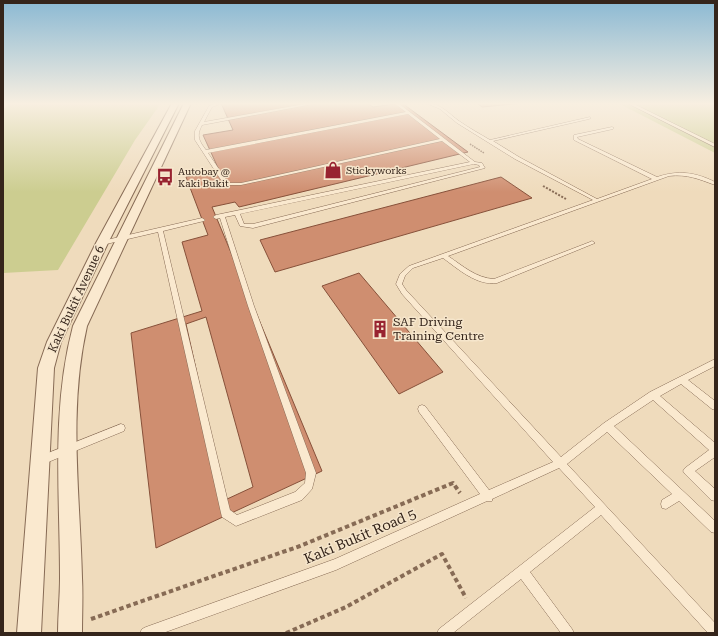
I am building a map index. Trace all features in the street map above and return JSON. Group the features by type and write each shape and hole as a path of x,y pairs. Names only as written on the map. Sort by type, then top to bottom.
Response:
{"street":[{"name":"Kaki Bukit Avenue 6","path":"29,633 46,368 54,342 102,243 160,133"},
{"name":"Kaki Bukit Avenue 6","path":"76,628 66,450 69,391 75,346 80,326 173,133"}],"lane":[{"path":"197,133 197,140 223,179 229,184 234,185 444,139"},
{"path":"205,152 306,133"},
{"path":"435,133 474,163"},
{"path":"475,133 517,158 596,200"},
{"path":"489,141 525,133"},
{"path":"590,133 575,136 576,140 656,179"},
{"path":"688,133 715,146"},
{"path":"160,230 223,502 226,513 236,521 298,496 309,486 311,473 219,217 237,213 474,163 480,164 483,168 252,226 242,225 237,213"},
{"path":"715,184 693,174 681,173 656,179 411,267 402,275 399,284 404,292 715,632"},
{"path":"102,243 202,220"},
{"path":"443,255 474,276 484,281 495,281 592,242"},
{"name":"Kaki Bukit Road 5","path":"146,633 163,630 336,564 561,463 607,426 654,395 713,365"},
{"path":"682,380 715,406"},
{"path":"654,395 715,450 688,471 715,496"},
{"path":"422,409 488,497"},
{"path":"607,426 715,528"},
{"path":"40,461 121,428"},
{"path":"666,504 680,495"},
{"path":"443,633 602,508"},
{"path":"522,571 568,633"}],"path":[{"path":"76,628 300,546 452,483 470,505"},
{"path":"286,633 346,607 442,554 472,610"}],"green space":[{"path":"3,133 140,133 58,270 3,273"},
{"path":"676,133 715,133 715,153"}],"building":[{"path":"217,133 442,133 468,152 239,207 235,202 212,207 322,471 156,548 131,333 202,311 182,242 208,235 186,177 219,170 203,135","holes":["206,317 253,487 225,500 186,324"]},
{"path":"501,177 532,198 275,272 260,240"},
{"name":"SAF Driving Training Centre","path":"359,273 443,372 399,394 322,286"}],"place":[{"name":"Stickyworks","path":"333,170"},
{"name":"Autobay @ Kaki Bukit","path":"165,177"},
{"name":"SAF Driving Training Centre","path":"380,329"}]}
